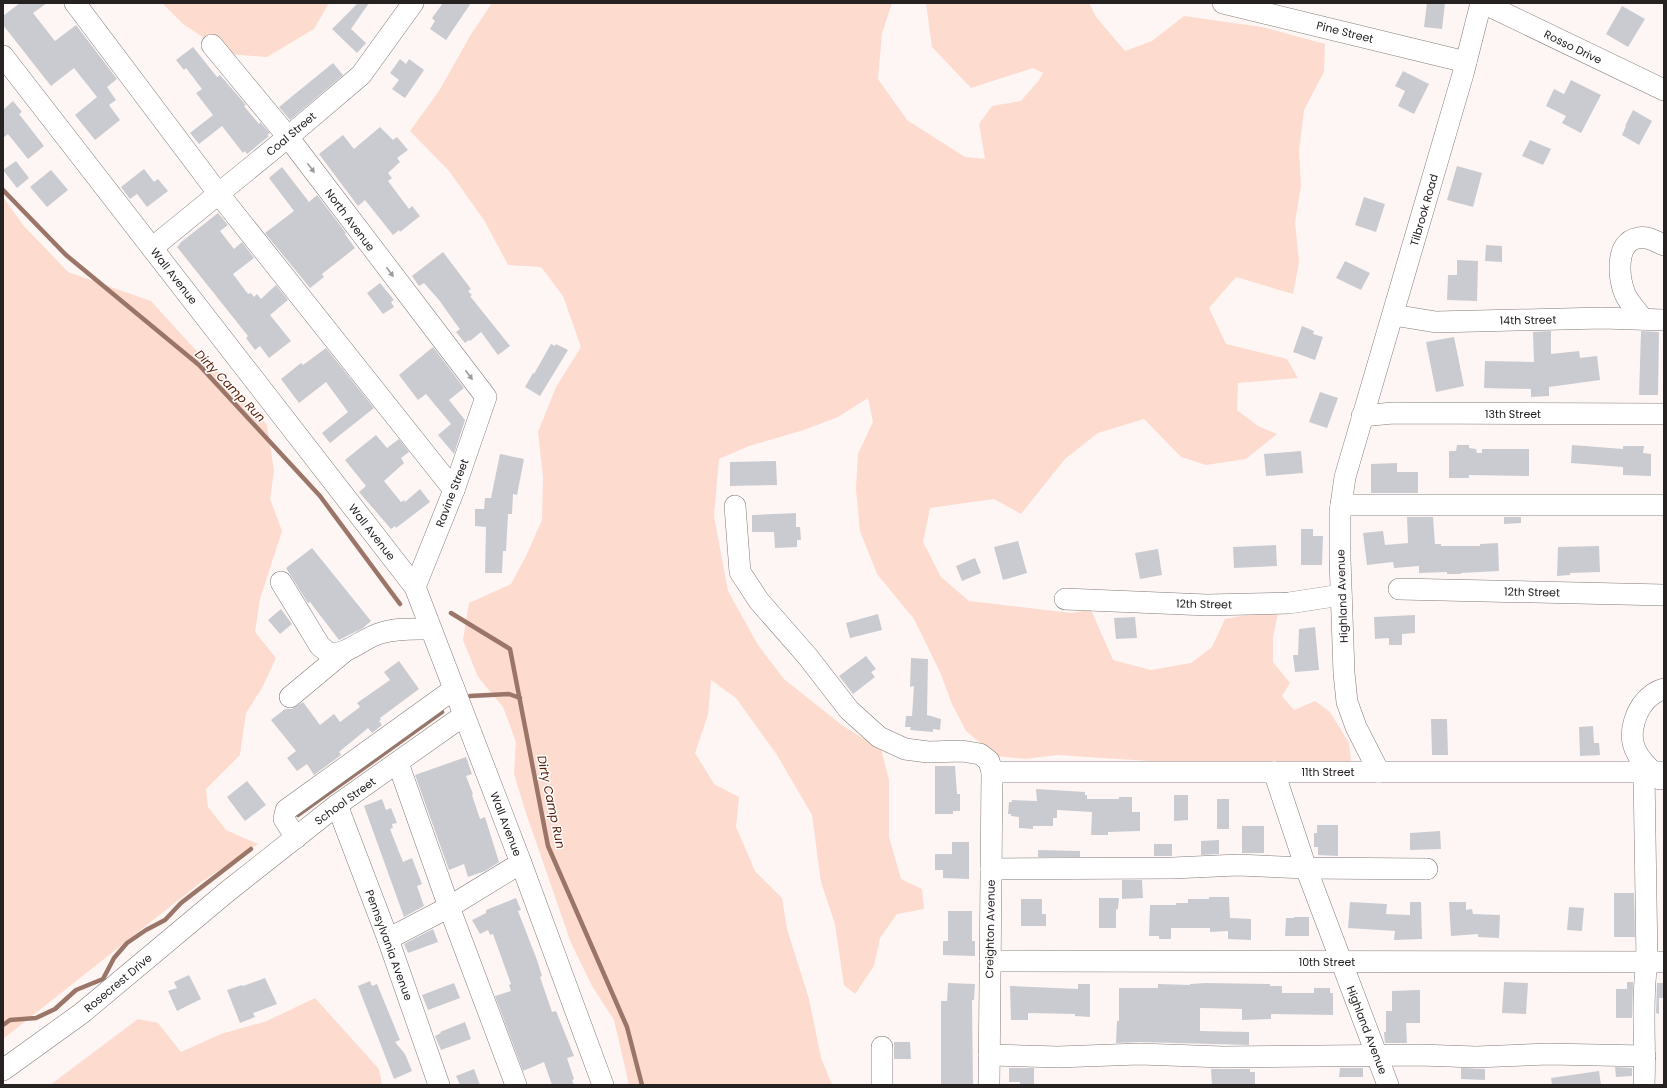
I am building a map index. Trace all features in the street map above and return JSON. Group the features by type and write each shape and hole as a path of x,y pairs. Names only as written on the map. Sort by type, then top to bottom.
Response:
{"street":[{"path":"75,3 218,193 454,490"},
{"name":"Coal Street","path":"152,248 218,193 288,138 361,75 413,3"},
{"name":"Pine Street","path":"1223,3 1466,62"},
{"name":"Tilbrook Road","path":"1362,416 1393,315 1482,3"},
{"name":"Rosso Drive","path":"1482,3 1664,90"},
{"name":"North Avenue","path":"212,45 288,138 486,397"},
{"name":"Wall Avenue","path":"3,56 415,587 463,716 521,863 603,1085"},
{"path":"1643,319 1626,295 1619,274 1621,256 1628,243 1636,238 1648,238 1664,245"},
{"name":"14th Street","path":"1393,315 1436,322 1602,318 1664,320"},
{"name":"Ravine Street","path":"415,587 454,490 486,397"},
{"name":"13th Street","path":"1362,416 1393,413 1664,414"},
{"name":"Highland Avenue","path":"1362,416 1345,477 1341,505 1341,595 1344,673 1347,702 1356,727 1379,772"},
{"path":"1341,505 1664,505"},
{"path":"735,506 740,572 759,601 808,657 849,710 879,737 905,749 928,752 962,751 980,754 990,761 992,772"},
{"path":"281,582 320,646 330,654 344,652"},
{"name":"12th Street","path":"1399,590 1664,595"},
{"name":"12th Street","path":"1065,599 1207,605 1288,604 1341,595"},
{"path":"290,697 344,652 380,633 396,630 430,629"},
{"path":"296,838 284,819 286,810 454,689"},
{"path":"1644,1085 1644,985 1656,962 1656,775 1637,754 1632,735 1634,722 1639,710 1654,693 1664,689"},
{"name":"School Street","path":"228,891 337,805 463,716"},
{"path":"398,763 449,907 516,1085"},
{"name":"11th Street","path":"992,772 1379,772 1656,775"},
{"name":"Creighton Avenue","path":"989,1085 992,772"},
{"name":"Highland Avenue","path":"1274,772 1306,868 1388,1085"},
{"name":"Pennsylvania Avenue","path":"337,805 388,939 439,1085"},
{"path":"388,939 449,907 521,863"},
{"path":"991,869 1173,868 1238,865 1306,868 1427,869"},
{"name":"Rosecrest Drive","path":"3,1070 82,1013 228,891"},
{"name":"10th Street","path":"990,961 1656,962"},
{"path":"882,1046 882,1085"},
{"path":"989,1055 1058,1057 1139,1054 1223,1057 1376,1055 1476,1057 1548,1054 1645,1056"}],"shaded area":[{"path":"162,3 329,3 314,29 267,57 228,54 183,24"},
{"path":"492,3 892,3 882,33 878,79 907,120 965,157 985,159 979,124 992,106 1021,101 1043,73 1033,68 971,88 932,47 926,3 1089,3 1096,17 1125,51 1152,41 1184,16 1262,27 1325,44 1324,72 1304,110 1299,151 1301,186 1295,222 1299,262 1293,294 1236,277 1209,308 1226,344 1287,359 1298,378 1238,383 1237,410 1258,426 1277,434 1246,459 1206,465 1181,457 1144,419 1098,433 1065,459 1021,514 994,499 930,508 923,542 941,577 969,601 1071,613 1091,610 1113,660 1151,670 1191,663 1212,647 1225,619 1247,615 1278,613 1273,637 1273,662 1290,683 1282,696 1294,710 1315,701 1330,712 1349,743 1351,761 1312,766 1180,763 1057,755 1025,759 996,756 966,731 952,704 940,672 914,619 877,574 860,531 856,489 858,454 873,422 868,398 838,417 804,430 749,446 719,459 714,516 728,591 758,645 784,679 843,726 881,749 889,780 889,837 901,879 922,889 924,909 897,914 880,938 874,966 855,994 844,985 835,924 821,882 812,815 777,755 736,698 711,680 708,715 695,753 714,784 739,797 736,827 755,871 782,898 787,929 809,999 821,1058 832,1085 629,1085 614,1020 592,986 571,943 526,813 514,774 516,742 503,707 478,677 463,640 469,603 511,584 526,556 542,520 543,477 538,432 556,387 581,347 563,296 541,267 508,265 484,220 449,171 410,131 439,91 470,36"},
{"path":"3,197 23,225 68,272 151,301 267,425 274,471 270,499 282,531 260,599 255,632 276,658 262,688 246,713 240,755 206,789 208,807 226,830 258,844 200,883 3,1039"},
{"path":"315,998 379,1069 382,1085 50,1085 138,1019 158,1023 181,1052 221,1034 267,1021"}],"building":[{"path":"20,3 47,3 33,13 55,41 76,25 117,79 107,87 116,100 109,105 120,120 95,140 75,115 97,97 74,68 51,86 3,25 3,16"},
{"path":"358,3 369,3 351,29 366,43 357,53 332,29"},
{"path":"443,3 471,3 446,40 430,29 435,21 432,18"},
{"path":"1427,3 1445,3 1442,29 1424,27"},
{"path":"1622,6 1645,19 1628,47 1606,34"},
{"path":"193,47 217,77 220,75 246,105 244,106 259,124 260,122 270,133 267,135 269,136 247,154 245,151 243,153 222,126 199,144 190,133 213,115 196,93 202,89 186,68 184,70 176,60"},
{"path":"400,59 406,64 409,59 424,70 405,98 392,89 399,80 390,73"},
{"path":"333,63 343,75 290,120 279,107"},
{"path":"1403,71 1429,84 1414,114 1398,106 1405,91 1395,86"},
{"path":"1571,80 1601,95 1581,133 1562,123 1566,116 1546,106 1554,89 1564,94"},
{"path":"13,101 22,112 19,114 44,146 28,159 8,134 3,138 3,110"},
{"path":"1633,110 1652,121 1639,145 1622,135"},
{"path":"380,127 393,140 397,137 408,150 397,158 400,162 388,173 392,178 388,181 409,209 412,206 420,216 400,232 399,230 393,235 365,200 358,206 319,154 343,135 354,149"},
{"path":"1530,140 1551,149 1543,165 1522,156"},
{"path":"16,161 29,178 17,188 3,170"},
{"path":"1457,166 1482,173 1473,207 1447,200"},
{"path":"282,167 309,202 317,195 346,233 345,234 355,248 322,274 324,277 310,288 265,233 294,211 269,178"},
{"path":"144,169 154,182 158,179 168,191 147,207 137,194 130,199 121,187"},
{"path":"51,170 68,190 47,207 30,187"},
{"path":"1364,197 1385,204 1376,232 1355,225"},
{"path":"218,213 228,225 220,231 234,249 242,242 254,258 233,274 248,294 251,293 254,297 257,294 261,299 276,285 288,300 270,315 291,341 269,358 260,346 255,350 246,338 248,336 177,247"},
{"path":"1486,245 1502,246 1502,262 1485,261"},
{"path":"443,252 471,289 468,291 472,295 470,296 510,346 498,355 481,332 465,343 456,332 460,329 439,300 424,283 419,286 412,276"},
{"path":"1457,260 1478,261 1477,301 1447,300 1448,275 1457,275"},
{"path":"1345,261 1370,273 1361,290 1336,278"},
{"path":"380,283 394,300 391,302 394,307 383,314 367,293"},
{"path":"1302,326 1314,331 1313,334 1323,337 1315,360 1293,352"},
{"path":"1551,331 1551,354 1579,351 1580,358 1597,356 1600,380 1549,387 1549,396 1531,397 1531,389 1484,388 1485,361 1534,362 1533,332"},
{"path":"1641,331 1659,332 1658,395 1639,395"},
{"path":"1454,337 1464,386 1436,392 1426,342"},
{"path":"551,344 555,346 556,344 568,350 540,396 525,387"},
{"path":"433,347 464,388 449,400 465,420 454,454 438,435 451,424 426,394 418,400 399,375"},
{"path":"326,348 374,408 330,443 322,433 348,412 326,382 299,403 281,379 301,363 303,365"},
{"path":"1320,392 1338,398 1327,428 1309,422"},
{"path":"376,435 387,448 399,439 409,452 401,458 404,463 384,481 401,502 404,500 405,502 420,489 430,502 396,528 395,526 391,529 359,492 366,486 345,460"},
{"path":"1457,445 1469,445 1469,448 1476,449 1477,453 1482,453 1482,449 1529,449 1529,476 1469,475 1469,478 1449,478 1449,451 1456,451"},
{"path":"1572,445 1623,449 1623,446 1644,446 1643,453 1651,454 1651,476 1623,475 1623,467 1571,463"},
{"path":"1301,451 1303,473 1266,476 1264,454"},
{"path":"500,454 524,459 517,495 513,494 512,514 508,514 506,551 503,551 502,573 485,573 486,527 475,526 475,509 484,509 485,498 491,498"},
{"path":"776,461 777,485 730,486 730,462"},
{"path":"1397,463 1397,472 1418,472 1418,493 1371,493 1371,464"},
{"path":"796,513 796,527 800,527 801,540 797,540 797,547 775,548 774,532 752,532 752,515"},
{"path":"1407,517 1433,517 1435,544 1441,544 1441,546 1480,546 1480,544 1498,543 1499,571 1461,574 1447,574 1447,572 1419,573 1419,566 1394,568 1393,562 1367,565 1363,533 1383,531 1385,545 1408,543"},
{"path":"1504,517 1521,517 1521,523 1504,524"},
{"path":"1301,529 1313,529 1313,536 1323,536 1322,565 1301,565"},
{"path":"1018,541 1027,573 1003,580 994,547"},
{"path":"1276,545 1277,566 1234,568 1233,547"},
{"path":"1599,546 1600,572 1570,573 1570,575 1557,576 1558,547"},
{"path":"312,548 371,621 363,628 339,640 310,602 308,603 286,568"},
{"path":"1158,549 1162,575 1140,579 1135,553"},
{"path":"975,558 981,573 962,581 956,566"},
{"path":"281,609 292,624 280,634 268,620"},
{"path":"878,614 882,630 850,638 846,623"},
{"path":"1415,615 1415,633 1402,634 1402,645 1389,645 1389,638 1375,639 1374,617"},
{"path":"1135,617 1137,638 1116,639 1114,618"},
{"path":"1315,627 1319,670 1295,672 1293,655 1298,655 1299,629"},
{"path":"866,656 876,669 871,672 875,677 853,694 839,676"},
{"path":"911,658 928,659 927,715 941,719 940,730 933,729 933,732 910,730 911,727 905,727 906,716 912,716 914,686 910,687"},
{"path":"399,661 419,689 380,718 381,720 379,721 382,725 372,733 368,728 339,752 341,755 314,775 307,764 297,771 287,758 296,751 271,720 285,709 292,709 303,702 320,725 334,714 340,722 360,707 357,703 390,680 384,672"},
{"path":"1431,719 1447,719 1448,755 1432,755"},
{"path":"1593,726 1594,743 1599,743 1600,755 1580,756 1579,727"},
{"path":"466,757 472,774 466,776 480,819 485,817 499,862 485,871 468,877 464,864 449,870 415,775"},
{"path":"935,766 955,766 957,794 960,794 960,811 953,811 953,814 935,814"},
{"path":"247,781 266,805 245,821 227,797"},
{"path":"1036,789 1085,792 1087,799 1119,799 1119,797 1132,797 1132,812 1140,812 1140,831 1108,832 1108,835 1091,835 1092,812 1057,810 1057,818 1053,818 1053,826 1033,826 1033,829 1019,828 1019,817 1008,814 1009,802 1012,802 1012,800 1037,801"},
{"path":"1174,795 1188,795 1188,820 1174,821"},
{"path":"382,799 386,810 391,808 397,823 392,824 393,828 390,829 403,862 412,858 422,884 417,886 424,906 404,917 364,806"},
{"path":"1217,799 1229,799 1229,829 1217,829"},
{"path":"1317,825 1338,825 1338,856 1318,855 1318,847 1314,847 1314,833 1317,833"},
{"path":"1242,826 1264,826 1264,853 1242,853"},
{"path":"1440,831 1441,849 1410,850 1410,833"},
{"path":"1219,840 1219,854 1201,855 1201,841"},
{"path":"952,842 969,842 969,879 943,878 943,870 935,870 935,854 952,854"},
{"path":"1154,844 1172,844 1172,856 1154,856"},
{"path":"1038,850 1080,851 1080,857 1038,857"},
{"path":"1122,880 1142,880 1143,898 1122,899"},
{"path":"1614,893 1634,893 1635,937 1614,937"},
{"path":"1209,897 1229,897 1230,918 1251,919 1251,940 1228,939 1228,931 1210,932 1210,928 1171,928 1171,939 1159,939 1159,936 1149,936 1150,905 1176,905 1176,903 1188,903 1188,899 1209,899"},
{"path":"516,898 521,910 518,911 537,960 542,976 540,977 552,1012 556,1011 574,1056 567,1058 574,1079 572,1080 574,1085 552,1085 544,1062 523,1071 495,996 511,991 509,985 511,984 493,934 490,935 488,930 480,934 472,920 486,913 486,910"},
{"path":"1099,898 1119,898 1118,909 1116,910 1116,928 1099,928"},
{"path":"1021,899 1042,899 1042,914 1046,914 1046,926 1021,926"},
{"path":"1350,902 1387,904 1386,914 1410,915 1410,902 1421,902 1422,939 1394,940 1395,931 1348,928"},
{"path":"1449,902 1466,902 1466,910 1472,909 1473,914 1500,915 1499,938 1478,937 1478,934 1451,936"},
{"path":"1569,907 1584,908 1582,931 1567,930"},
{"path":"948,911 972,911 972,941 975,941 975,956 943,955 943,941 948,941"},
{"path":"1309,917 1309,936 1285,936 1286,918"},
{"path":"433,929 438,942 408,953 404,944"},
{"path":"189,975 201,999 177,1011 168,991 177,988 174,982"},
{"path":"265,978 277,1004 253,1013 255,1017 240,1023 227,990"},
{"path":"370,981 372,986 377,984 400,1040 395,1042 405,1054 412,1071 394,1079 358,986"},
{"path":"1504,982 1528,983 1526,1014 1502,1013"},
{"path":"1627,982 1633,982 1632,1018 1616,1018 1616,989 1627,989"},
{"path":"454,983 460,998 428,1010 422,995"},
{"path":"948,983 975,984 974,1000 972,1000 973,1085 941,1085 941,1001 947,1001"},
{"path":"1205,983 1270,984 1270,986 1282,986 1282,993 1314,993 1314,988 1330,988 1330,993 1333,993 1333,1015 1271,1014 1271,1019 1242,1020 1242,1009 1200,1008 1200,1031 1249,1032 1249,1045 1139,1042 1116,1043 1117,1021 1119,1021 1119,988 1158,988 1158,984 1190,985"},
{"path":"1657,983 1664,983 1664,998 1659,998 1659,1014 1656,1013"},
{"path":"1078,984 1090,984 1090,1017 1075,1016 1075,1014 1028,1013 1028,1020 1011,1020 1010,986 1078,989"},
{"path":"1420,990 1420,1023 1406,1023 1407,1043 1385,1043 1384,1032 1386,1032 1386,1011 1392,1011 1392,991"},
{"path":"465,1022 471,1039 441,1050 435,1036 441,1033 440,1032"},
{"path":"894,1042 910,1042 911,1059 894,1059"},
{"path":"1615,1067 1632,1068 1632,1076 1616,1077"},
{"path":"1009,1068 1034,1068 1034,1085 1020,1085 1020,1082 1009,1082"},
{"path":"1340,1068 1363,1068 1363,1077 1339,1077"},
{"path":"1461,1068 1485,1069 1485,1080 1461,1079"},
{"path":"474,1069 480,1085 460,1085 456,1076"},
{"path":"1211,1069 1250,1069 1250,1072 1255,1072 1255,1085 1212,1085"},
{"path":"1599,1071 1601,1085 1552,1085 1551,1078"}],"waterway":[{"name":"Dirty Camp Run","path":"3,190 66,255 199,365 320,496 400,604"},
{"name":"Dirty Camp Run","path":"451,613 510,649 548,846 627,1027 642,1085"},
{"path":"470,696 509,694 520,698"},
{"path":"298,815 442,712"},
{"path":"3,1025 10,1020 36,1018 55,1009 76,990 103,979 114,958 127,943 146,930 165,920 181,903 251,849"}]}
